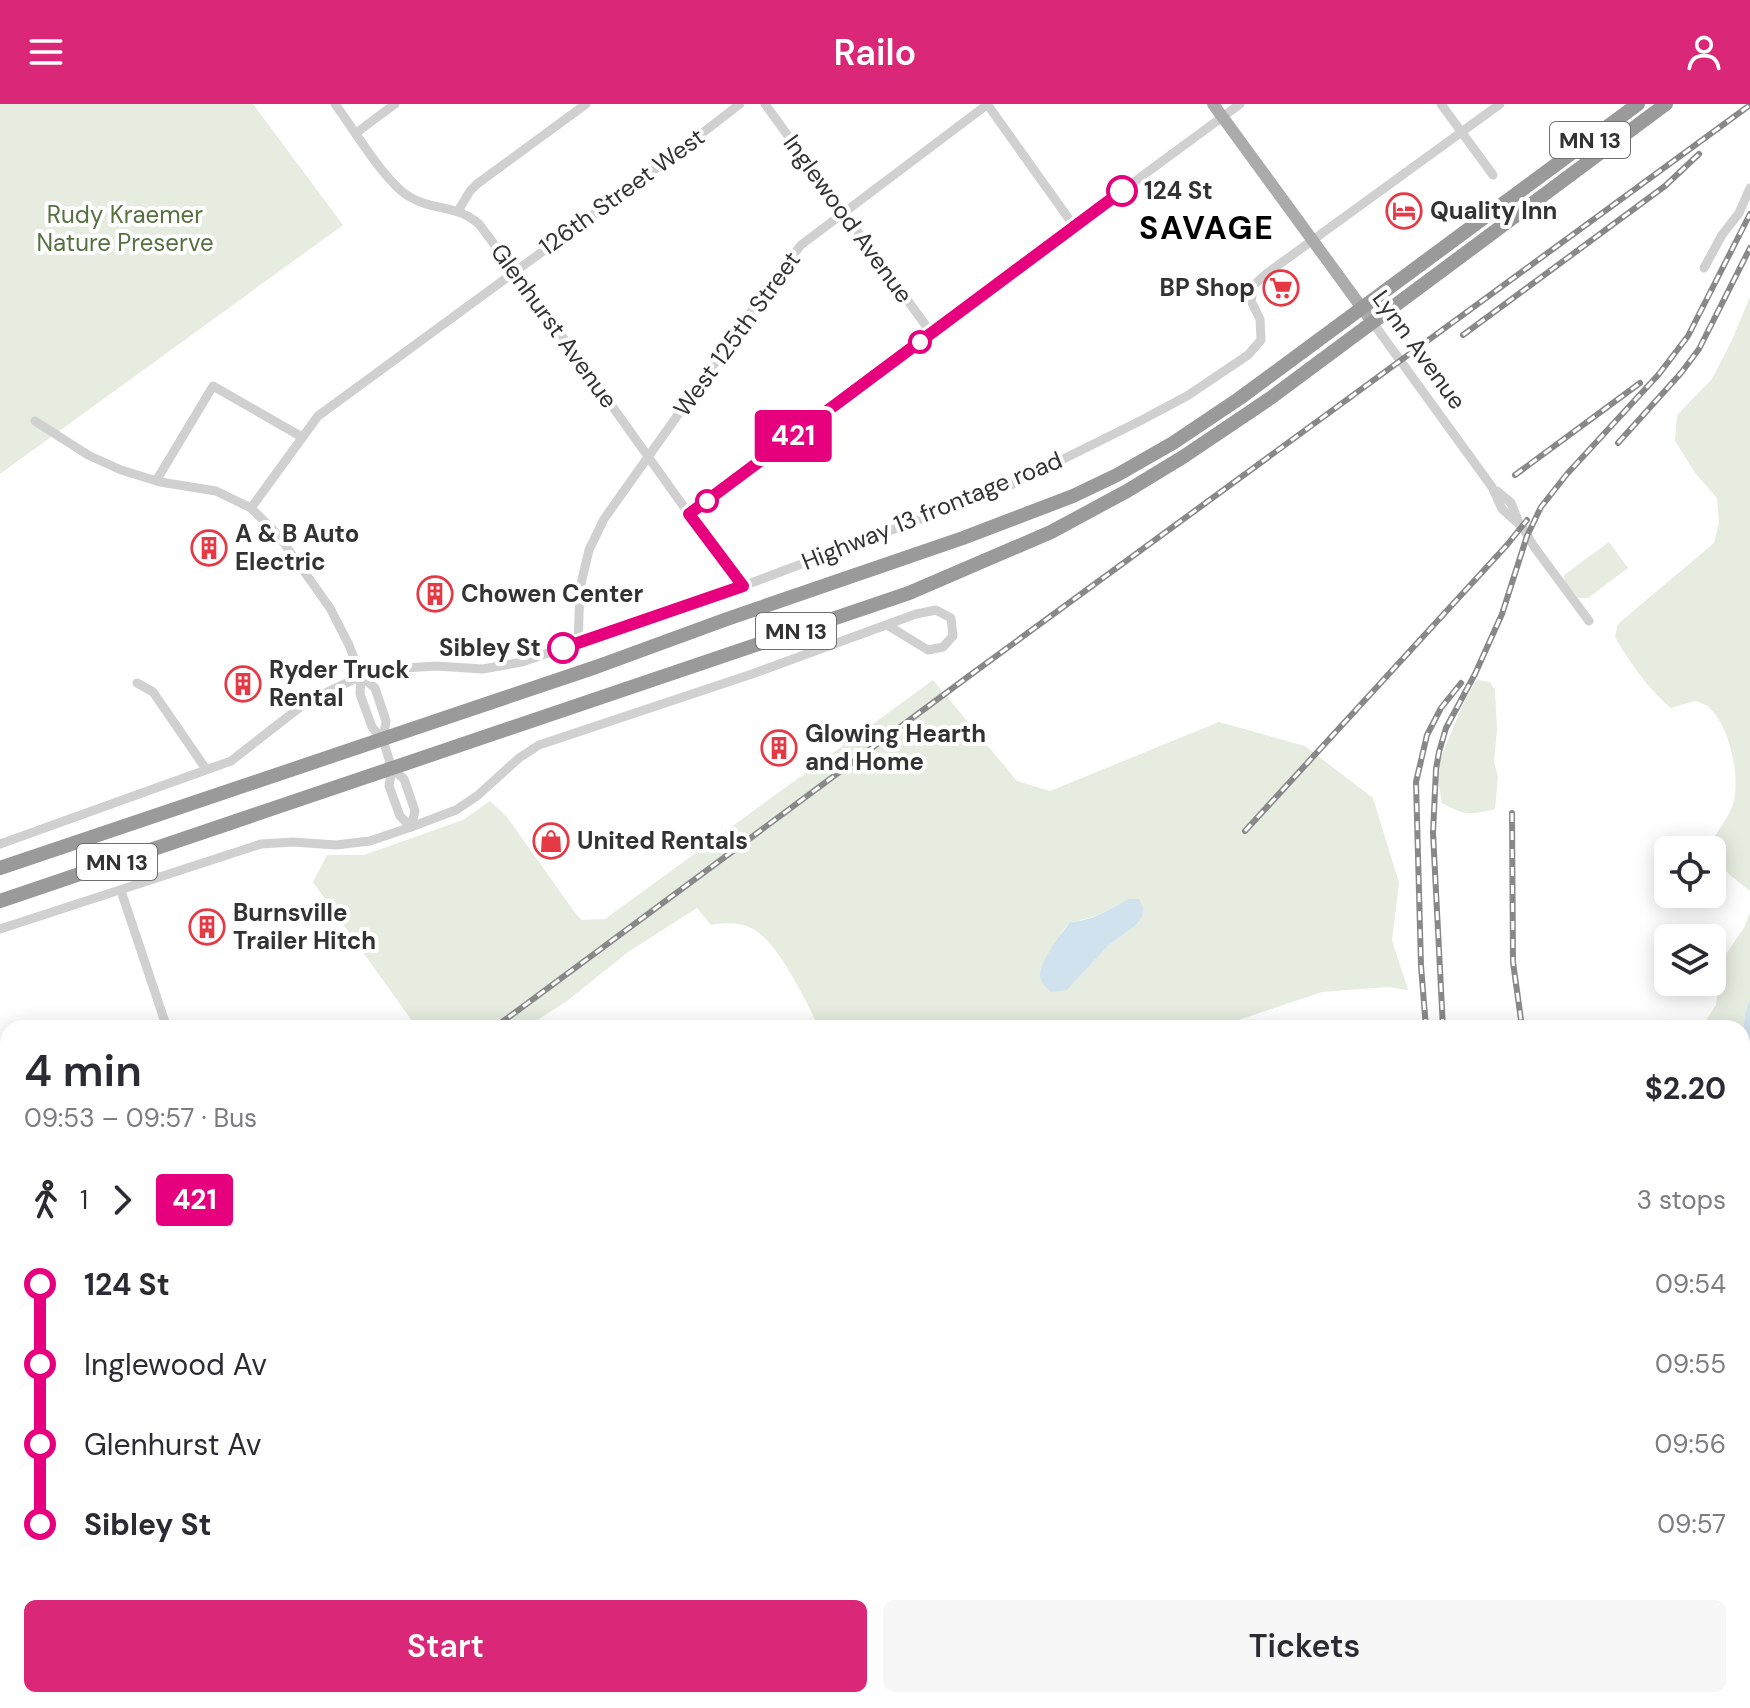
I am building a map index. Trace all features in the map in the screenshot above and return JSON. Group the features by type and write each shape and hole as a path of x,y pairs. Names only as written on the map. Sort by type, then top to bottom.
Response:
{"highway":[{"name":"MN 13","path":"0,868 383,740 963,538 1073,496 1173,443 1240,398 1638,104"},
{"name":"MN 13","path":"0,901 909,593 1051,532 1127,491 1266,402 1666,104"}],"main road":[{"name":"Lynn Avenue","path":"1213,104 1373,323"}],"street":[{"name":"Glenhurst Avenue","path":"335,104 393,185 426,205 458,211 479,224 743,586"},
{"path":"356,133 395,104"},
{"path":"458,211 477,184 586,104"},
{"name":"126th Street West","path":"251,508 318,416 740,104"},
{"name":"Inglewood Avenue","path":"765,104 932,334"},
{"path":"988,104 1074,226"},
{"name":"West 125th Street","path":"578,644 580,588 589,550 604,519 775,278 801,245 988,104"},
{"path":"689,514 1240,104"},
{"path":"1441,104 1493,175"},
{"path":"1313,241 1500,104"},
{"path":"1704,268 1722,235 1739,213 1750,188"},
{"name":"Highway 13 frontage road","path":"743,586 1011,485 1187,396 1248,355 1261,340 1260,319 1251,301 1252,286 1313,241"},
{"name":"Lynn Avenue","path":"1373,323 1492,487 1502,509 1519,524 1589,621"},
{"path":"156,481 213,386 302,437"},
{"path":"35,421 88,455 121,470 156,481 216,491 251,508 278,535 330,608 349,645 361,676 360,694 372,727 383,740 392,769 389,786 400,816 411,827"},
{"path":"0,844 231,761 308,701 361,676 425,666 483,669 522,662 743,586"},
{"path":"0,929 261,844 293,842 336,845 370,841 411,827 456,810 539,745 752,674 916,614 936,610 951,618 953,636 943,647 928,650 887,625"},
{"path":"361,676 375,688 386,721 383,740"},
{"path":"137,683 153,692 206,769"},
{"path":"392,769 404,779 415,811 411,827"},
{"path":"121,891 164,1020"}],"green space":[{"name":"Rudy Kraemer Nature Preserve","path":"0,104 253,104 343,225 0,474"},
{"path":"1750,297 1750,891 1726,871 1726,836 1714,836 1729,812 1735,789 1731,749 1721,724 1707,706 1695,701 1671,708 1640,675 1615,637 1618,624 1714,543 1719,523 1717,498 1696,474 1675,441 1677,415 1712,379"},
{"path":"1609,542 1628,568 1588,598 1578,598 1565,582 1564,575"},
{"path":"933,680 1017,781 1050,791 1219,722 1305,746 1373,798 1399,883 1392,940 1408,990 1388,987 1322,992 1239,1020 815,1020 793,977 767,940 754,929 742,925 711,925 697,908 628,952 567,1001 537,1020 411,1020 313,882 327,855 364,855 463,820 490,801 507,817 582,920 605,919","holes":["1128,899 1136,925 1108,946 1067,990 1062,932 1070,922 1093,917"]},
{"path":"1477,680 1490,682 1495,690 1497,729 1494,762 1498,777 1495,809 1468,813 1442,803 1436,769 1464,702"},
{"path":"1750,912 1750,999 1744,1020 1706,1020 1716,1005 1717,996 1726,996 1726,954 1744,928"}],"water":[{"path":"1128,899 1139,899 1143,907 1136,925 1108,946 1067,990 1051,992 1041,980 1041,969 1070,922 1093,917"},
{"path":"1750,999 1750,1020 1744,1020"}],"railway":[{"path":"505,1020 1750,105"},
{"path":"1463,335 1665,186 1699,154"},
{"path":"1443,1020 1433,833 1436,769 1446,728 1502,614 1527,536 1541,507 1567,474 1659,374 1688,336 1750,214"},
{"path":"1618,443 1699,349 1750,248"},
{"path":"1515,475 1640,383"},
{"path":"1245,831 1527,520"},
{"path":"1425,1020 1416,782 1427,735 1441,708 1461,683"},
{"path":"1512,813 1513,962 1521,1020"}],"bus line":[{"name":"421","path":"563,648 743,586 689,514 1122,191"}],"place":[{"name":"124 St","path":"1122,191"},
{"name":"Quality Inn","path":"1404,211"},
{"name":"BP Shop","path":"1281,288"},
{"name":"A & B Auto Electric","path":"209,548"},
{"name":"Chowen Center","path":"435,594"},
{"name":"Sibley St","path":"563,648"},
{"name":"Ryder Truck Rental","path":"243,684"},
{"name":"Glowing Hearth and Home","path":"779,748"},
{"name":"United Rentals","path":"551,841"},
{"name":"Burnsville Trailer Hitch","path":"207,927"}],"district":[{"name":"SAVAGE","path":"1207,228"}]}
